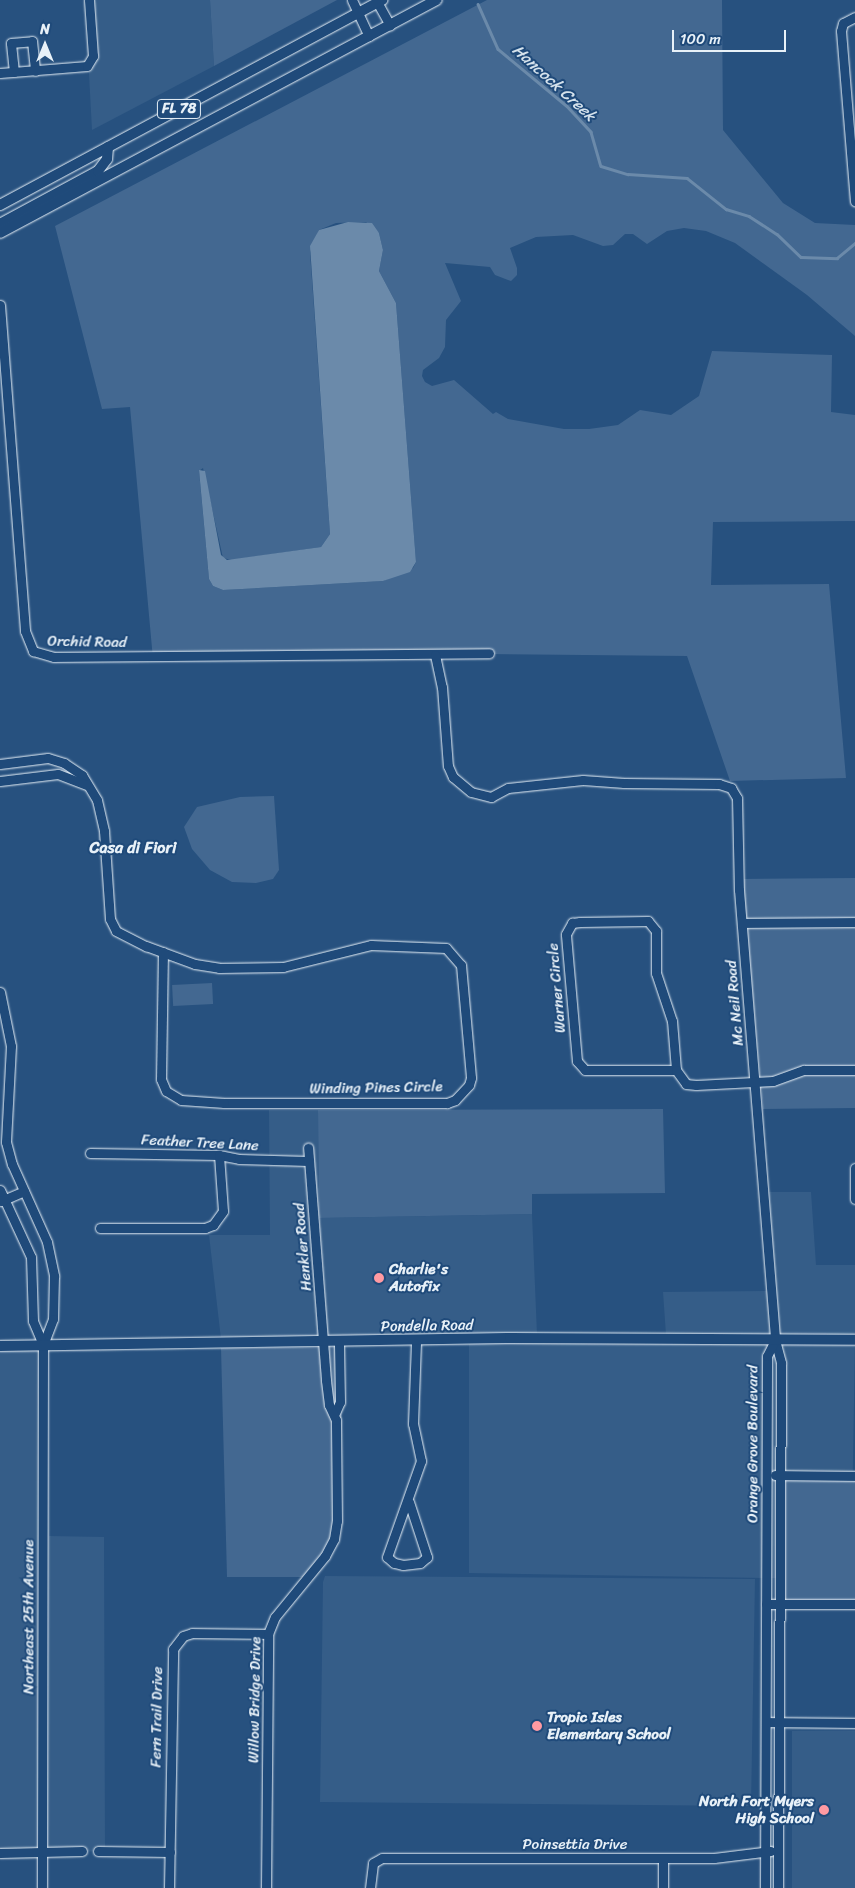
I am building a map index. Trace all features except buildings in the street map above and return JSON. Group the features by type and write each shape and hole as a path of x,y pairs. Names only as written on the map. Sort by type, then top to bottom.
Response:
{"main road":[{"name":"FL 78","path":"0,233 437,0"},
{"name":"FL 78","path":"0,205 379,1"},
{"path":"0,224 98,171 107,159 108,147"},
{"name":"Pondella Road","path":"0,1346 416,1342 510,1338 855,1340"}],"street":[{"path":"0,73 87,66 92,61 89,0"},
{"path":"352,0 369,36"},
{"path":"379,1 390,25"},
{"path":"855,18 843,23 841,32 855,209"},
{"path":"14,72 12,43 32,41 35,71"},
{"name":"Orchid Road","path":"0,306 25,630 33,652 54,657 436,655 489,653"},
{"name":"Mc Neil Road","path":"436,655 442,687 448,766 461,786 491,797 508,788 583,780 720,784 731,788 737,798 742,923 775,1340"},
{"name":"Winding Pines Circle","path":"0,764 30,758 56,760 82,774 94,793 106,843 109,913 112,925 123,935 163,952 207,967 274,968 372,945 446,948 462,965 471,1078 469,1086 455,1100 447,1103 224,1103 181,1100 166,1090 161,1079 163,952"},
{"path":"0,781 58,774 74,778 94,793"},
{"name":"Warner Circle","path":"648,921 656,931 656,973 672,1020 676,1070 585,1070 577,1062 566,934 572,923 648,921"},
{"path":"742,923 855,922"},
{"path":"0,992 12,1046 6,1142 24,1191 47,1242 53,1268 53,1319 43,1345"},
{"path":"676,1070 686,1084 780,1080 804,1070 855,1070"},
{"name":"Henkler Road","path":"308,1148 326,1342"},
{"name":"Feather Tree Lane","path":"90,1153 219,1155 239,1159 308,1161"},
{"path":"100,1228 206,1228 219,1219 223,1201 219,1155"},
{"path":"855,1168 855,1199"},
{"path":"0,1190 2,1200 31,1257 33,1321 43,1345"},
{"path":"2,1200 24,1191"},
{"name":"Orange Grove Boulevard","path":"765,1888 767,1356 775,1340"},
{"name":"Orange Grove Boulevard","path":"775,1340 781,1363 778,1888"},
{"name":"Willow Bridge Drive","path":"326,1342 326,1380 330,1405 335,1413"},
{"name":"Willow Bridge Drive","path":"266,1888 268,1634 276,1617 325,1556 334,1539 337,1521 335,1413 340,1402 339,1342"},
{"path":"408,1502 427,1557 420,1563 403,1565 394,1563 387,1557 421,1461 413,1424 416,1342"},
{"name":"Northeast 25th Avenue","path":"42,1888 43,1345"},
{"path":"767,1422 780,1422"},
{"path":"767,1475 855,1476"},
{"path":"766,1604 855,1604"},
{"name":"Fern Trail Drive","path":"169,1888 173,1649 183,1636 192,1633 268,1634"},
{"path":"766,1722 855,1723"},
{"path":"0,1853 82,1851"},
{"path":"98,1851 170,1852"},
{"name":"Poinsettia Drive","path":"370,1888 373,1864 382,1858 663,1859 714,1858 778,1851"},
{"path":"663,1859 663,1888"}],"shaded area":[{"path":"85,0 210,0 214,66 92,130"},
{"path":"210,0 337,0 214,66"},
{"path":"487,0 722,0 723,130 783,203 815,223 855,225 855,336 807,295 735,243 706,231 684,228 667,231 647,244 633,234 625,234 613,245 603,246 573,235 536,237 510,248 517,268 517,275 511,281 495,275 490,267 445,263 461,301 446,320 445,347 439,358 423,370 422,376 425,382 432,386 454,380 493,414 496,412 508,419 564,429 589,429 618,425 640,410 671,415 699,396 712,351 832,355 831,412 855,415 855,521 713,522 711,585 829,584 846,778 730,781 687,656 483,654 153,659 130,407 102,409 55,226","holes":["366,222 379,233 383,250 379,271 396,303 416,562 413,568 383,581 223,590 213,586 209,579 199,471 203,468 223,558 232,560 321,547 330,534 310,252 319,230 336,223"]},
{"path":"348,222 372,223 379,233 383,250 379,271 396,303 416,562 410,572 383,581 223,590 213,586 209,579 199,470 205,471 221,555 227,560 321,547 330,534 310,246 319,230"},
{"path":"274,796 279,870 273,879 256,883 232,882 210,870 192,849 184,827 197,807 240,797"},
{"path":"855,878 855,1108 763,1109 742,879"},
{"path":"212,983 213,1004 173,1006 172,985"},
{"path":"663,1109 665,1193 532,1194 532,1214 319,1218 318,1110"},
{"path":"269,1110 318,1110 319,1218 532,1214 537,1334 221,1339 209,1235 270,1235"},
{"path":"769,1192 811,1192 816,1265 855,1265 855,1336 666,1335 663,1292 773,1291"},
{"path":"469,1344 768,1344 763,1578 469,1573"},
{"path":"780,1344 855,1345 853,1479 778,1478"},
{"path":"344,1347 338,1533 308,1577 227,1577 221,1348"},
{"path":"0,1350 39,1350 39,1849 0,1849"},
{"path":"48,1350 49,1536 104,1537 105,1851 45,1853"},
{"path":"774,1352 777,1363 776,1578 770,1578"},
{"path":"784,1477 855,1477 855,1607 784,1607"},
{"name":"Tropic Isles Elementary School","path":"325,1576 755,1579 751,1806 320,1802 323,1582"},
{"name":"North Fort Myers High School","path":"792,1731 855,1731 855,1888 792,1888"}],"waterway":[{"name":"Hancock Creek","path":"478,4 498,49 567,106 591,132 601,166 628,174 687,178 726,209 749,216 777,234 801,257 837,258 855,243"}],"place":[{"name":"Charlie's Autofix","path":"379,1278"},
{"name":"Tropic Isles Elementary School","path":"537,1726"},
{"name":"North Fort Myers High School","path":"824,1810"}],"district":[{"name":"Casa di Fiori","path":"133,848"}]}
